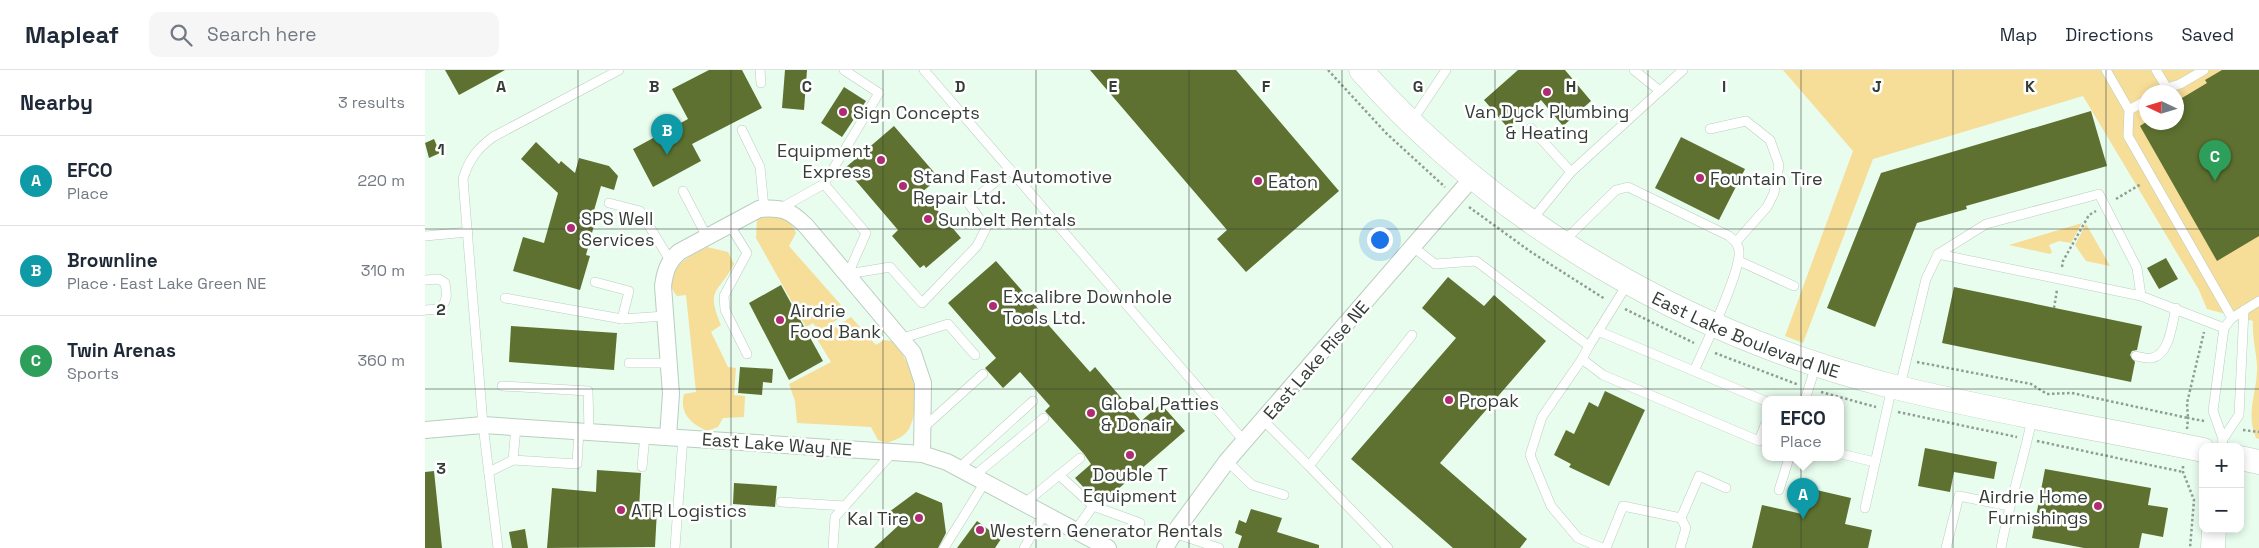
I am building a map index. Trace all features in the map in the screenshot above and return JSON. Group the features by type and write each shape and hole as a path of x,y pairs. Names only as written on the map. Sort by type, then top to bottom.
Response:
{"main road":[{"name":"East Lake Boulevard NE","path":"1361,70 1412,121 1473,177 1531,221 1628,283 1713,326 1816,364 1896,387 2033,416 2203,443"},
{"path":"2244,459 2259,462"},
{"path":"2213,548 2214,533"}],"street":[{"name":"East Lake Rise NE","path":"1165,548 1173,533 1227,461 1473,177"},
{"path":"676,437 663,286 670,260 679,252 759,208 781,208 792,212 903,338 913,353 920,368 923,383 922,454"},
{"name":"East Lake Way NE","path":"425,430 483,425 515,426 922,454 959,468 1108,548"}],"lane":[{"path":"498,548 483,425 463,179 469,160 480,146 493,137 619,70"},
{"path":"760,70 761,83"},
{"path":"781,208 824,184 879,93 844,70"},
{"path":"924,70 1244,441"},
{"path":"1412,121 1446,70"},
{"path":"1634,70 1660,91"},
{"path":"1531,221 1571,172 1683,70"},
{"path":"2106,70 2129,110 2128,136 2232,318"},
{"path":"2156,70 2161,85"},
{"path":"2177,85 2204,70"},
{"path":"2129,110 2139,104"},
{"path":"1710,129 1746,121 1771,140 1779,165 1774,193 1767,207 1736,242"},
{"path":"1531,128 1571,172"},
{"path":"742,130 760,168 764,208"},
{"path":"848,274 890,267 922,303 977,246 987,228 969,204 1010,169"},
{"path":"824,184 867,233 848,274"},
{"path":"1563,243 1616,190 1628,187 1729,236 1736,242 1739,251 1739,261 1694,371"},
{"path":"683,191 707,237"},
{"path":"1865,508 1875,462 1896,387 1906,359 1926,279 1938,254 1987,224 2099,194 2137,268 2141,296"},
{"path":"609,203 640,212 670,260"},
{"path":"729,224 747,253 724,296 725,310 747,354"},
{"path":"425,236 468,232"},
{"path":"1413,247 1435,264 1476,261 1589,346"},
{"path":"1938,254 2141,296 2224,328"},
{"path":"1739,261 1794,286"},
{"path":"425,280 439,279 445,283 447,294 445,304 439,309 425,310"},
{"path":"595,282 629,291 623,319"},
{"path":"1628,283 1582,359 1543,417 1530,456 1551,506 1578,538 1604,548 1623,506 1681,518"},
{"path":"505,298 623,319 665,316"},
{"path":"2216,443 2213,412 2218,359 2224,328 2232,318 2259,301"},
{"path":"2136,356 2152,358 2162,352 2176,308"},
{"path":"2218,443 2239,415 2244,310"},
{"path":"903,338 948,324 975,355"},
{"path":"1598,331 1762,400"},
{"path":"1309,466 1412,335"},
{"path":"1582,359 1603,375 1759,441 1762,433"},
{"path":"629,363 669,363"},
{"path":"1806,396 1816,364"},
{"path":"923,428 983,374"},
{"path":"489,472 513,460 577,464 584,431 588,391 502,386"},
{"path":"959,468 1033,401"},
{"path":"2001,548 2009,506 2025,454 2033,416"},
{"path":"944,548 979,479 1044,418"},
{"path":"1263,420 1388,548"},
{"path":"513,460 515,426"},
{"path":"642,467 645,435"},
{"path":"675,548 676,437"},
{"path":"833,548 835,517 893,452"},
{"path":"1844,455 1875,462"},
{"path":"1025,504 1080,458"},
{"path":"1227,461 1252,485 1284,495"},
{"path":"1779,490 1788,461"},
{"path":"1059,475 1093,506 1139,523"},
{"path":"1680,548 1686,528 1681,518 1699,476 1726,488"},
{"path":"1947,548 1959,496 2009,506"},
{"path":"781,502 845,506"},
{"path":"1075,531 1093,506"},
{"path":"1024,548 1044,514"},
{"path":"1173,533 1219,548"}],"path":[{"path":"2054,308 2063,261 2089,215 2152,178"},
{"path":"1906,359 2031,384 2047,394 2072,393 2188,418 2187,403 2207,320"},
{"path":"2252,432 2259,432"},
{"path":"2183,472 2194,500 2190,548"}],"shaded area":[{"path":"1783,70 2259,70 2259,439 2256,438 2252,419 2257,375 2253,321 2207,309 2199,290 2083,96 1873,159 1803,343 1785,336 1853,151"},
{"path":"769,215 782,218 792,225 796,233 789,246 848,313 819,331 813,323 806,327 756,238 757,219"},
{"path":"2082,223 2071,243 2059,241 2049,245 2052,252 2050,254 2009,245"},
{"path":"2086,224 2110,266 2086,261 2075,245"},
{"path":"707,247 728,252 734,264 714,297 716,313 721,325 711,332 728,367 736,368 734,395 745,396 744,417 723,418 718,427 707,431 691,421 683,407 684,394 696,392 686,295 677,296 672,287 671,279 673,272 678,266"},
{"path":"851,317 876,345 884,340 892,341 905,360 914,382 915,406 909,429 899,438 886,443 878,440 871,427 797,423 795,401 789,384 831,362 817,339"}],"building":[{"path":"445,70 505,70 459,95"},
{"path":"709,70 742,70 762,108 692,144 701,161 653,187 633,149 688,119 672,89"},
{"path":"785,70 807,70 804,110 782,108"},
{"name":"Eaton","path":"1090,70 1236,70 1339,191 1246,272 1217,239 1227,230"},
{"name":"Van Dyck Plumbing & Heating","path":"1518,70 1565,70 1591,101 1563,126 1541,100 1508,128 1484,100"},
{"path":"2222,70 2259,70 2259,236 2217,261 2142,130 2184,130 2184,97 2207,83 2205,80"},
{"name":"Sign Concepts","path":"844,87 866,101 842,137 821,123"},
{"path":"2091,111 2107,166 1966,206 1967,209 1917,223 1875,327 1827,308 1881,173"},
{"path":"894,126 939,178 922,192 961,238 926,268 924,265 920,268 892,236 898,230 845,168"},
{"name":"Fountain Tire","path":"1681,137 1745,169 1719,220 1655,188"},
{"path":"434,139 440,153 429,158 425,143"},
{"path":"536,142 559,164 561,161 575,173 579,158 609,166 618,176 614,190 601,186 591,221 595,222 586,255 590,256 580,290 513,271 523,237 544,243 558,193 521,159"},
{"path":"2166,258 2178,279 2159,289 2147,268"},
{"path":"996,261 1039,310 1037,312 1090,372 1095,367 1141,421 1161,404 1185,431 1102,503 1096,501 1075,478 1091,464 1045,411 1050,406 1020,372 1003,388 985,368 996,358 948,303"},
{"name":"Propak","path":"1448,277 1484,306 1494,295 1546,341 1440,463 1527,539 1520,548 1453,548 1351,459 1456,338 1422,308"},
{"name":"Airdrie Food Bank","path":"781,285 823,361 789,380 749,303"},
{"path":"1954,287 2142,326 2137,350 2132,351 2130,355 2135,362 2131,382 1942,343"},
{"path":"511,326 617,333 614,370 509,362"},
{"path":"740,367 773,369 772,383 763,382 762,395 738,393"},
{"path":"1605,391 1645,410 1609,486 1569,467 1571,464 1554,455 1566,430 1574,434 1589,402 1598,407"},
{"path":"1925,448 1997,462 1994,479 1954,472 1950,492 1918,486"},
{"name":"Airdrie Home Furnishings","path":"2045,469 2151,488 2148,505 2168,508 2163,537 2142,533 2139,548 2084,548 2032,538"},
{"name":"ATR Logistics","path":"597,470 641,473 639,509 657,510 655,547 547,548 552,488 596,492"},
{"path":"434,471 442,548 425,548 425,472"},
{"path":"734,483 777,486 775,507 733,504"},
{"path":"1808,488 1851,498 1845,524 1872,530 1868,548 1752,548 1762,505 1802,514"},
{"name":"Kal Tire","path":"916,492 942,503 946,533 938,548 874,548 899,525 889,512"},
{"path":"1251,509 1282,518 1277,532 1319,545 1319,548 1238,548 1242,536 1235,533 1239,520 1246,523"},
{"name":"Western Generator Rentals","path":"977,521 1001,539 995,548 957,548"},
{"path":"525,529 528,548 512,548 509,532"}],"place":[{"name":"Van Dyck Plumbing & Heating","path":"1547,92"},
{"name":"Sign Concepts","path":"843,112"},
{"name":"Brownline","path":"667,155"},
{"name":"Equipment Express","path":"881,160"},
{"name":"Fountain Tire","path":"1700,178"},
{"name":"Eaton","path":"1258,181"},
{"name":"Twin Arenas","path":"2215,181"},
{"name":"Stand Fast Automotive Repair Ltd.","path":"903,186"},
{"name":"Sunbelt Rentals","path":"928,219"},
{"name":"SPS Well Services","path":"571,228"},
{"name":"Excalibre Downhole Tools Ltd.","path":"993,306"},
{"name":"Airdrie Food Bank","path":"780,320"},
{"name":"Propak","path":"1449,400"},
{"name":"Global Patties & Donair","path":"1091,413"},
{"name":"Double T Equipment","path":"1130,455"},
{"name":"Airdrie Home Furnishings","path":"2098,506"},
{"name":"ATR Logistics","path":"621,510"},
{"name":"Kal Tire","path":"919,518"},
{"name":"EFCO","path":"1803,519"},
{"name":"Western Generator Rentals","path":"980,530"}]}
